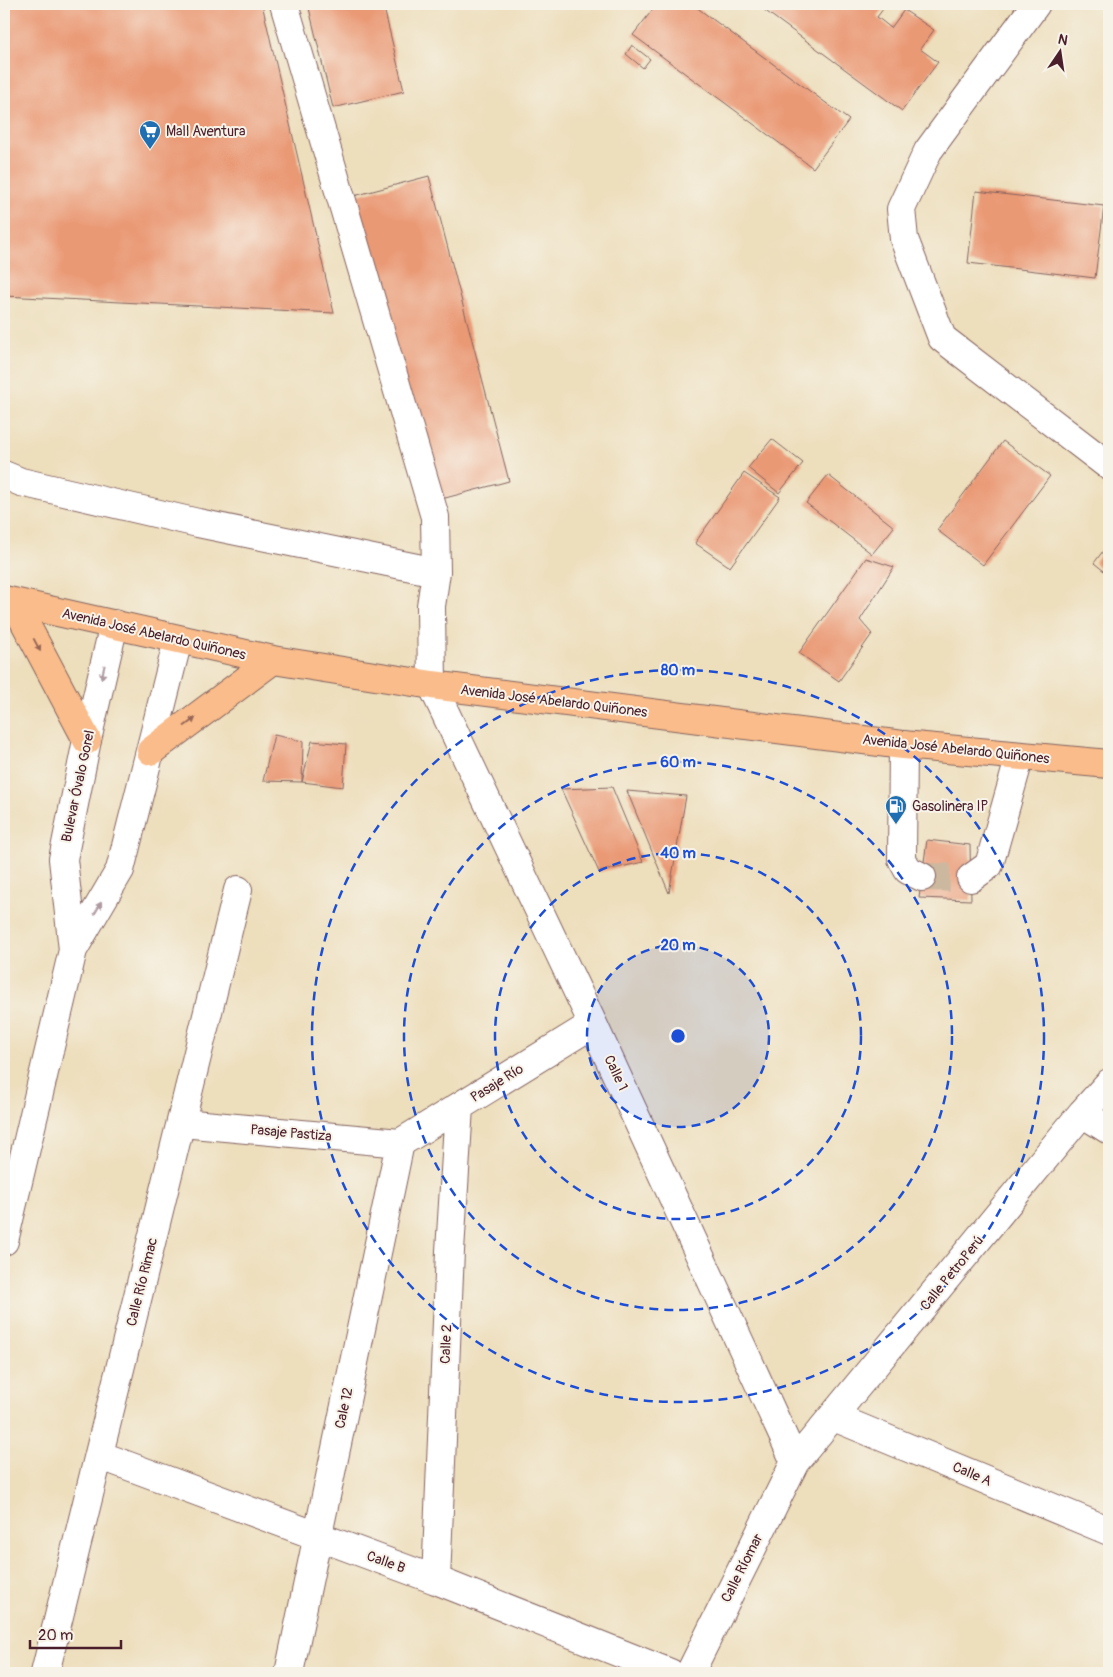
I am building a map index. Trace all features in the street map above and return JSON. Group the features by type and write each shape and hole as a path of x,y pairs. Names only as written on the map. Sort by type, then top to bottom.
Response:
{"main road":[{"name":"Avenida José Abelardo Quiñones","path":"9,601 273,660 432,685 903,745 1109,764"},
{"path":"9,601 87,740"},
{"path":"151,751 273,660"}],"street":[{"path":"284,4 435,517 436,572 431,606 432,685"},
{"path":"1036,4 928,152 901,209 904,239 942,338 1109,466"},
{"path":"4,475 21,482 198,523 436,572"},
{"name":"Bulevar Óvalo Gorel","path":"73,950 63,859 87,740 114,624"},
{"name":"Bulevar Óvalo Gorel","path":"4,1241 73,950 120,870 178,640"},
{"name":"Calle 1","path":"432,685 593,1024 795,1462"},
{"path":"903,745 902,859 908,870 922,877"},
{"path":"970,878 989,865 1020,756"},
{"name":"Calle Río Rimac","path":"45,1673 238,890"},
{"name":"Pasaje Río","path":"400,1143 593,1024"},
{"name":"Calle PetroPerú","path":"795,1462 834,1417 1082,1113 1109,1083"},
{"name":"Calle 2","path":"436,1580 450,1250 459,1107"},
{"path":"1082,1113 1109,1130"},
{"name":"Pasaje Pastiza","path":"182,1123 400,1143"},
{"name":"Cale 12","path":"289,1673 400,1143"},
{"name":"Calle A","path":"834,1417 1109,1531"},
{"name":"Calle B","path":"99,1455 436,1580 670,1673"},
{"name":"Calle Ríomar","path":"690,1673 795,1462"}],"building":[{"name":"Mall Aventura","path":"4,4 262,4 334,313 4,296"},
{"path":"308,4 383,4 404,91 333,108"},
{"path":"657,4 692,4 849,120 813,168 633,35"},
{"path":"756,4 887,4 877,17 891,28 904,10 934,30 920,49 938,62 902,111"},
{"path":"632,45 650,59 643,68 626,54"},
{"path":"429,176 509,481 434,501 354,196"},
{"path":"976,191 1104,206 1095,278 968,263"},
{"path":"772,439 803,463 779,493 748,468"},
{"path":"1003,441 1050,476 983,565 937,530"},
{"path":"744,473 780,497 730,567 695,543"},
{"path":"828,475 894,527 872,554 806,503"},
{"path":"1109,543 1109,575 1094,563"},
{"path":"866,558 894,567 860,620 872,634 839,681 799,653"},
{"path":"274,735 303,741 302,782 263,781"},
{"path":"312,741 346,744 343,787 302,782"},
{"path":"612,787 643,862 599,872 561,789"},
{"path":"627,791 686,796 669,893"},
{"path":"927,840 970,845 971,900 919,898"}],"tunnel":[{"path":"922,877 971,878"}],"place":[{"name":"Mall Aventura","path":"150,150"},
{"name":"Gasolinera IP","path":"896,825"}]}
